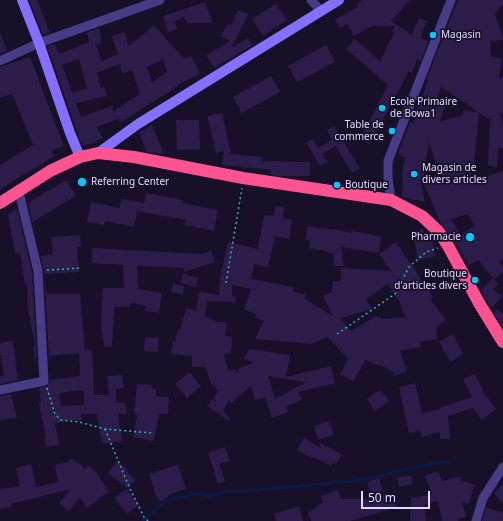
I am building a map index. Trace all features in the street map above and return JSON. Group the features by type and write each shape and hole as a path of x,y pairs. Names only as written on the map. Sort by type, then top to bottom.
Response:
{"highway":[{"path":"0,203 50,171 80,157 98,153 134,157 244,178 391,200 422,216 438,231 447,244 478,303 503,342"}],"main road":[{"path":"22,0 80,157"},
{"path":"98,153 138,124 339,0"}],"street":[{"path":"0,61 39,43 160,0"},
{"path":"312,0 322,11"},
{"path":"391,200 388,178 388,161 451,0"},
{"path":"0,390 44,381 38,271 19,192"},
{"path":"476,521 483,498 503,467"}],"path":[{"path":"226,282 244,178"},
{"path":"337,334 395,294 408,267 426,252 447,244"},
{"path":"38,271 81,268"},
{"path":"44,381 55,414 61,420 79,422 105,429 152,433"},
{"path":"105,429 130,489 144,517 148,521"}],"building":[{"path":"29,0 37,0 50,33 43,35"},
{"path":"363,0 410,0 391,21 412,35 419,18 427,21 420,38 428,41 421,61 417,59 412,73 409,71 370,144 360,139 388,85 346,49 355,39 380,61 394,33 392,32 395,26 372,26 354,36 347,24 340,28 335,19 358,7 357,4"},
{"path":"458,0 503,0 503,4 495,13 503,40 490,41 491,57 501,58 499,80 503,76 503,113 500,113 503,127 503,148 498,148 497,167 488,166 490,120 441,87 436,104 445,106 440,121 461,116 464,110 479,113 474,165 472,165 470,182 503,171 503,259 499,262 503,267 503,272 494,279 478,260 469,265 457,244 456,245 441,224 423,182 422,187 425,202 402,197 402,175 405,157 398,153 410,122 413,123 428,80 426,80","holes":["429,142 441,179 423,182","468,214 475,226 461,235 451,219"]},
{"path":"205,2 213,23 187,23 184,17 174,22 178,29 168,32 163,16"},
{"path":"276,4 287,20 263,36 252,19"},
{"path":"238,10 248,14 231,48 248,38 253,45 214,68 206,55 230,41 221,36 228,24 231,26"},
{"path":"154,25 184,59 191,56 200,74 177,85 178,86 120,123 118,119 97,127 103,138 96,142 82,146 47,46 55,44 59,54 89,42 87,32 99,28 102,43 96,45 102,61 118,54 112,36 124,32 129,46","holes":["79,59 87,89 72,92 62,65","163,59 167,72 152,82 147,67","119,64 123,74 132,70 140,94 114,111 112,106 81,117 76,103 107,96 104,87 101,88 97,73"]},
{"path":"0,34 7,51 0,54"},
{"path":"326,45 335,62 297,82 288,66"},
{"path":"30,57 64,146 52,150 55,156 0,189 0,165 33,145 12,94 0,98 0,67"},
{"path":"271,76 280,92 242,113 233,97"},
{"path":"222,113 231,154 263,157 262,161 310,162 310,176 271,175 271,170 222,165 224,151 216,153 208,116"},
{"path":"176,120 199,120 200,149 177,150"},
{"path":"152,125 164,153 160,154 147,152 139,132"},
{"path":"334,126 360,169 352,173 336,146 322,154 327,162 320,166 306,143 313,139 318,148 332,140 327,130"},
{"path":"66,180 76,196 32,222 28,203"},
{"path":"146,193 183,200 182,203 218,210 214,231 185,225 186,220 137,211 134,227 105,221 104,225 87,222 91,202 120,208 121,199 144,203"},
{"path":"275,206 284,207 283,218 292,220 289,239 275,236 268,267 254,264 251,279 294,287 293,292 305,294 305,299 333,316 323,296 332,292 333,281 341,281 341,268 391,271 379,254 396,242 433,297 430,299 446,320 436,328 437,339 420,342 421,347 400,351 407,371 394,376 393,372 366,360 353,381 340,374 348,359 328,337 312,344 255,339 264,321 255,317 256,314 244,310 251,289 232,285 232,296 236,297 235,302 207,301 205,316 219,322 226,322 225,336 232,337 231,354 224,353 228,371 236,369 236,374 239,368 254,363 244,358 249,349 290,355 286,377 331,366 335,383 298,392 302,399 286,407 288,412 272,418 265,397 255,400 251,386 231,403 229,401 223,410 230,419 229,421 207,406 213,399 216,402 214,397 218,390 210,382 206,367 192,367 192,356 171,354 173,341 175,342 178,329 180,330 186,308 196,311 199,292 219,295 220,279 228,242 258,249 264,215 274,216","holes":["388,284 399,301 406,317 382,319 376,316 351,331 341,318 372,309 366,299","268,376 286,379 306,382 275,399"]},
{"path":"17,209 32,272 37,358 35,358 33,346 35,346 28,310 27,284 25,285 20,253 15,254 8,214"},
{"path":"308,226 352,233 352,231 382,237 378,253 342,247 343,266 334,266 334,254 309,248 310,241 305,240"},
{"path":"423,228 428,240 432,239 435,256 418,260 413,232"},
{"path":"80,235 81,247 77,247 79,272 44,274 41,256 53,254 51,237"},
{"path":"92,248 200,254 211,251 215,262 184,272 185,268 137,266 138,289 162,293 159,313 145,311 146,306 131,303 130,307 114,307 112,347 104,347 101,325 103,288 124,288 123,265 92,263"},
{"path":"183,274 198,278 196,287 181,283"},
{"path":"44,276 47,294 80,294 85,350 92,350 94,395 109,395 107,376 122,375 124,388 116,389 116,402 125,403 127,414 118,414 122,441 102,444 97,414 81,414 82,420 64,420 64,422 55,423 59,445 46,447 44,439 46,438 39,402 41,402 39,388 47,386 50,380 80,376 79,353 49,356","holes":["84,391 84,405 61,406 59,393"]},
{"path":"493,278 498,284 493,289 502,297 491,308 481,290"},
{"path":"173,284 184,286 183,294 171,292"},
{"path":"497,309 503,314 503,328 494,313"},
{"path":"453,334 463,354 450,362 439,342"},
{"path":"145,337 159,338 158,352 144,351"},
{"path":"13,341 18,380 0,384 0,376 4,376 0,355 0,343"},
{"path":"189,372 201,386 187,398 175,384"},
{"path":"475,374 484,393 496,409 482,420 473,408 448,416 450,439 440,439 440,432 422,437 420,431 409,433 399,387 415,383 422,413 440,409 439,408 472,397 463,379"},
{"path":"137,384 152,385 152,388 156,389 156,396 169,397 168,414 159,414 154,441 133,437 137,415 134,415"},
{"path":"381,390 389,401 375,411 367,399"},
{"path":"11,394 17,418 0,420 0,396"},
{"path":"329,421 334,435 318,440 314,426"},
{"path":"304,438 321,448 319,442 342,455 336,465 333,463 331,466 314,457 313,459 297,450"},
{"path":"225,447 230,461 219,464 225,481 218,484 208,453"},
{"path":"72,458 85,469 88,465 97,473 109,492 97,499 98,500 87,508 80,498 69,511 59,503 71,489 11,504 11,507 0,509 0,489 20,486 16,468 31,464 36,487 58,482 55,465 68,462"},
{"path":"117,461 127,469 126,470 135,480 127,488 108,473"},
{"path":"178,465 186,489 171,494 160,502 156,496 149,474"},
{"path":"438,471 442,481 460,477 461,480 475,485 468,504 462,502 466,517 457,519 458,521 442,521 438,501 424,505 426,521 410,521 411,497 432,494 425,476"},
{"path":"411,476 413,484 399,487 397,478"},
{"path":"379,478 383,491 372,494 367,482"},
{"path":"503,484 503,504 494,493"},
{"path":"126,489 139,505 127,514 114,498"},
{"path":"338,490 341,499 373,499 372,496 394,496 397,507 350,521 312,521 307,514 323,502 321,496"},
{"path":"299,506 303,521 276,521 274,514"},
{"path":"486,507 503,513 503,521 482,521"}],"waterway":[{"path":"142,521 167,500 199,493 208,496 228,491 244,491 357,481 449,461"}],"place":[{"name":"Magasin","path":"433,35"},
{"name":"Ecole Primaire de Bowa1","path":"382,108"},
{"name":"Table de commerce","path":"392,131"},
{"name":"Magasin de divers articles","path":"414,174"},
{"name":"Referring Center","path":"82,182"},
{"name":"Boutique","path":"337,185"},
{"name":"Pharmacie","path":"470,237"},
{"name":"Boutique d'articles divers","path":"475,280"}]}
